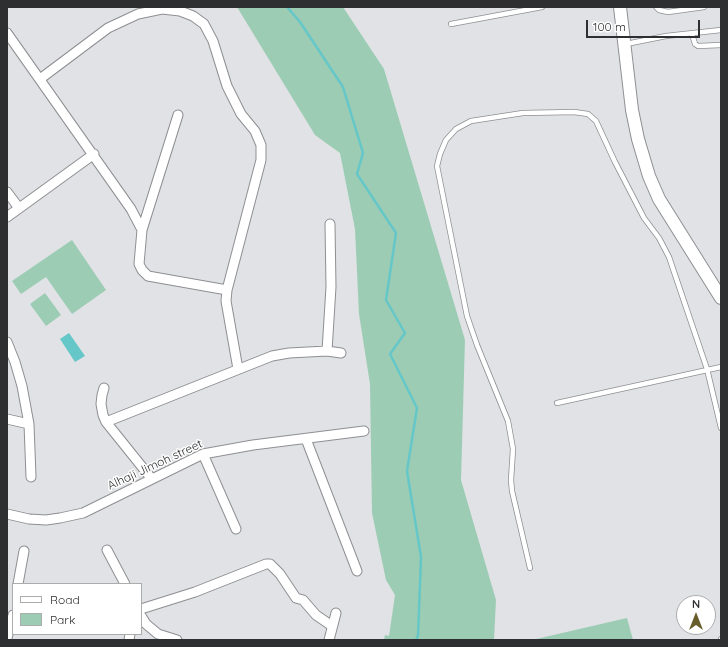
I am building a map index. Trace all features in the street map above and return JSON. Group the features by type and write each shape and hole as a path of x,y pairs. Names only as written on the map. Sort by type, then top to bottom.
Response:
{"main road":[{"path":"623,7 632,110 638,139 649,176 659,199 721,298"}],"street":[{"path":"40,79 108,28 138,14 162,10 180,11 193,16 204,24 213,41 227,86 241,114 255,131 261,146 261,160 227,290 226,301 238,369"},
{"path":"7,33 94,154 131,209 142,230"},
{"path":"178,115 142,230 139,264 148,276 227,290"},
{"path":"7,217 94,154"},
{"path":"7,192 19,208"},
{"path":"327,351 331,286 330,224"},
{"path":"7,342 22,386 29,424 31,477"},
{"path":"106,422 272,356 289,353 327,351 341,353"},
{"path":"104,388 101,404 106,422 151,478"},
{"path":"7,419 29,424"},
{"name":"Alhaji Jimoh street","path":"7,514 29,519 46,520 75,515 83,513 151,478 203,454 253,445 364,431"},
{"path":"306,439 357,571"},
{"path":"203,454 236,529"},
{"path":"107,550 124,583"},
{"path":"18,583 24,551"},
{"path":"142,609 195,592 266,564 270,564 280,574 296,598 303,600 316,614 332,626"},
{"path":"329,640 336,613"},
{"path":"142,618 146,624 158,634 177,640"},
{"path":"7,638 12,619"}],"lane":[{"path":"451,24 542,7"},
{"path":"656,7 659,10 668,12 704,7"},
{"path":"626,44 666,36 721,30"},
{"path":"692,34 695,44 698,46 721,45"},
{"path":"530,568 512,492 511,480 513,449 508,421 477,346 467,316 437,166 446,140 456,129 471,121 523,113 574,112 588,114 596,121 644,218 659,238 669,257 707,369 721,428"},
{"path":"557,403 721,367"}],"green space":[{"path":"237,7 343,7 384,69 465,340 461,480 496,600 494,640 384,640 385,635 389,636 395,595 386,580 372,513 370,384 359,314 355,229 340,153 315,135"},
{"path":"72,240 106,290 72,314 46,277 21,294 12,281"},
{"path":"45,293 61,315 46,326 30,304"},
{"path":"627,618 633,640 532,640"}],"water":[{"path":"69,333 85,356 75,362 60,339"}],"waterway":[{"path":"287,7 300,22 343,87 363,153 357,174 396,233 386,300 405,333 390,354 417,408 407,471 421,557 418,636 416,640"}]}
